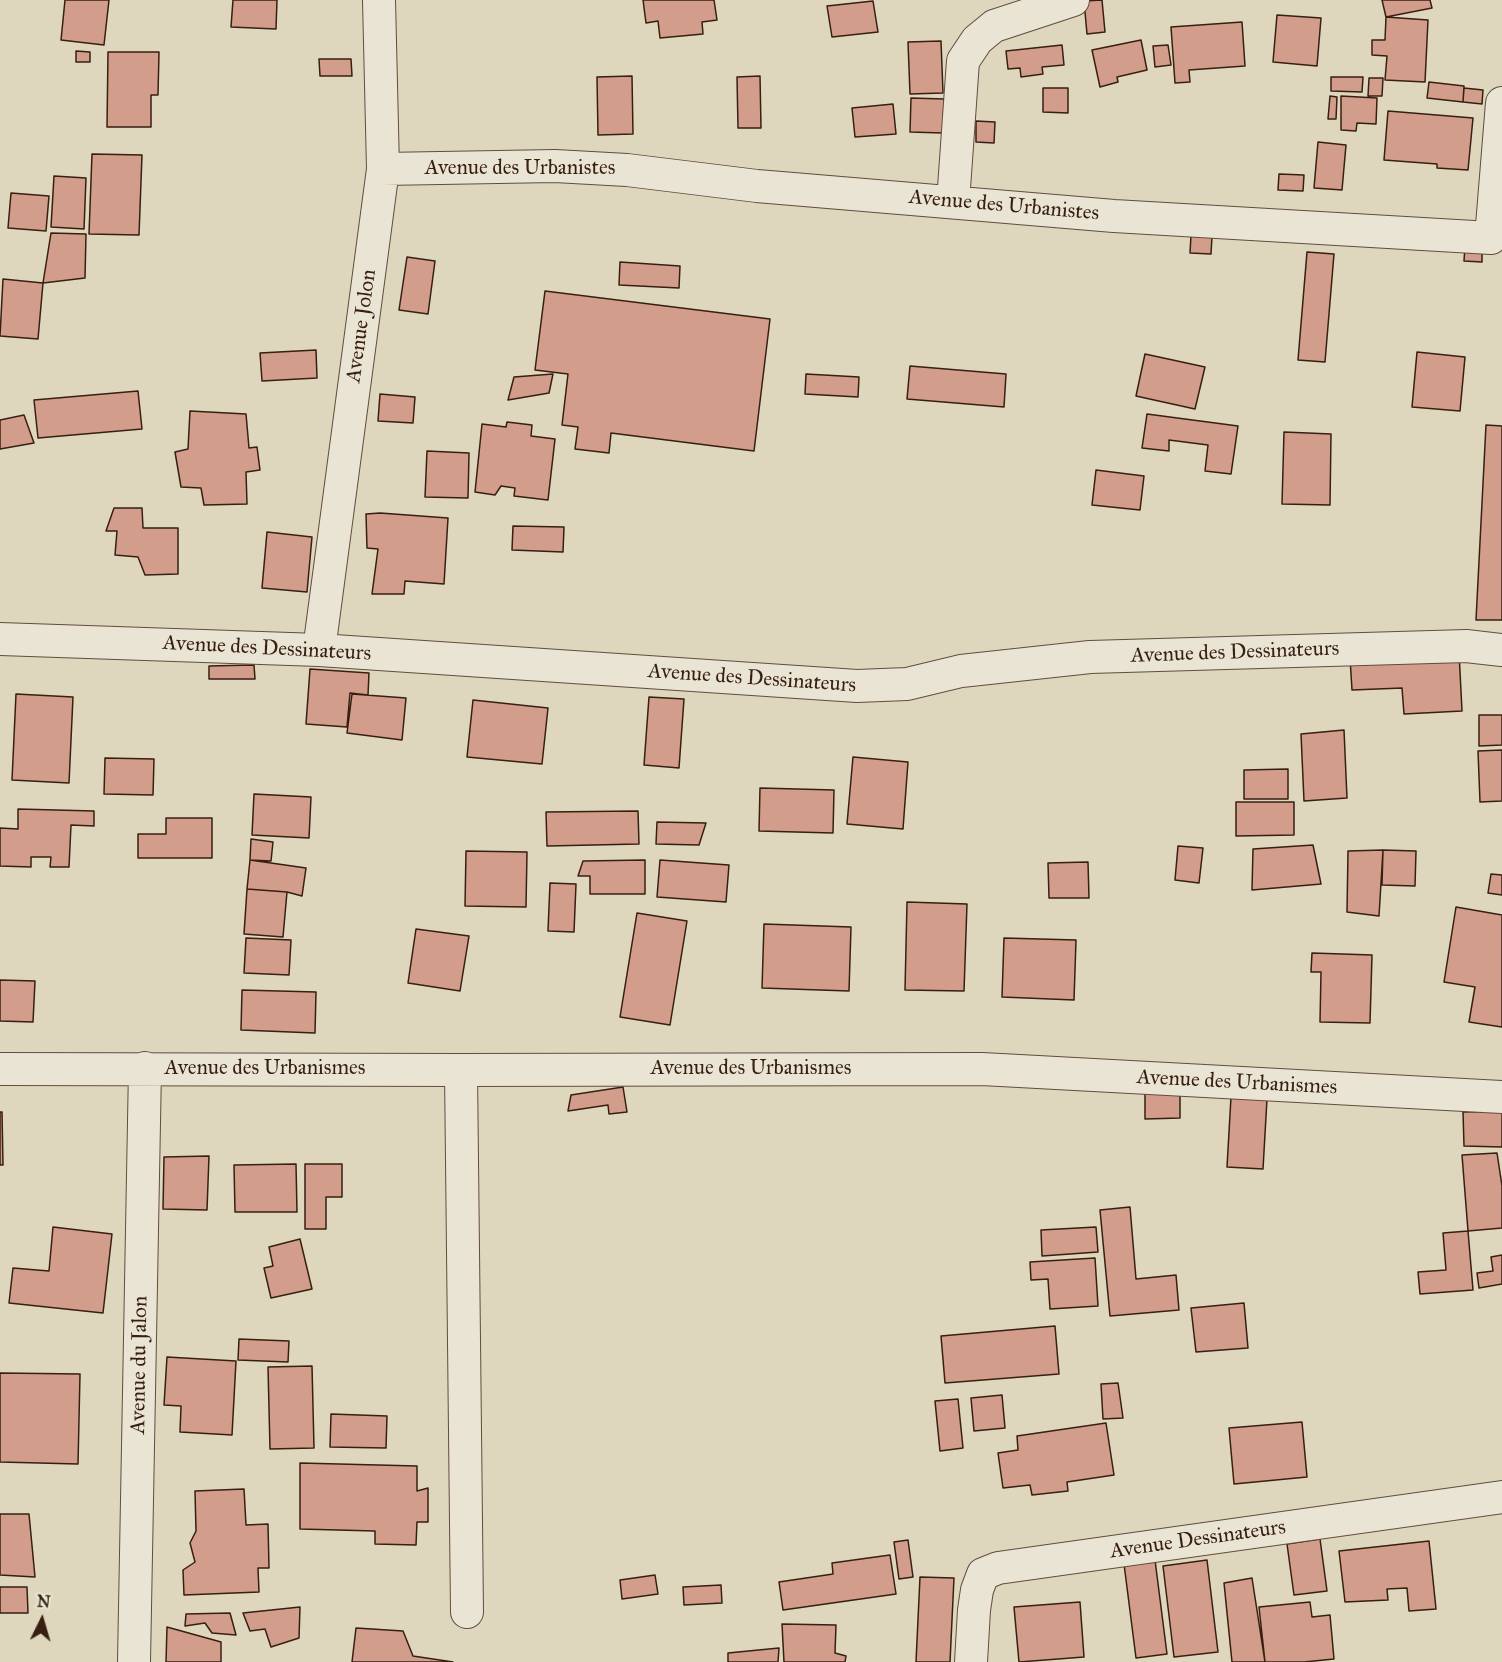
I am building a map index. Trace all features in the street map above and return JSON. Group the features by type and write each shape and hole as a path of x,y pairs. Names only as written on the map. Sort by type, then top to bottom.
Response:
{"street":[{"name":"Avenue Jolon","path":"319,650 383,169 379,0"},
{"path":"953,202 963,61 976,40 994,26 1073,0"},
{"name":"Avenue des Urbanistes","path":"383,169 555,166 627,170 757,186 1114,216 1497,237 1502,103"},
{"name":"Avenue des Dessinateurs","path":"0,639 319,650 857,686 907,684 961,671 1090,657 1466,646 1502,650"},
{"name":"Avenue du Jalon","path":"134,1662 145,1068"},
{"name":"Avenue des Urbanismes","path":"0,1069 982,1069 1502,1097"},
{"path":"462,1070 467,1612"},
{"name":"Avenue Dessinateurs","path":"971,1662 977,1590 983,1574 998,1568 1502,1497"}],"building":[{"path":"65,0 109,0 104,45 61,40"},
{"path":"233,0 277,0 276,29 231,27"},
{"path":"643,0 714,0 717,20 702,22 703,34 660,38 658,21 646,23"},
{"path":"1102,0 1105,32 1087,34 1084,1"},
{"path":"1382,0 1430,0 1432,8 1386,17"},
{"path":"873,1 878,32 832,37 827,6"},
{"path":"1277,15 1321,18 1317,66 1273,62"},
{"path":"1386,17 1428,20 1425,82 1385,80 1387,56 1372,55 1372,40 1385,40"},
{"path":"1242,22 1245,66 1189,70 1190,82 1175,83 1171,27"},
{"path":"1141,40 1147,70 1117,77 1118,82 1100,87 1092,50"},
{"path":"941,41 943,93 910,94 908,42"},
{"path":"1062,45 1064,65 1042,67 1043,74 1021,77 1020,68 1008,69 1006,51"},
{"path":"1168,45 1171,65 1155,67 1153,46"},
{"path":"76,51 90,52 90,62 76,62"},
{"path":"108,52 159,52 158,95 151,95 151,127 107,127"},
{"path":"319,59 351,59 352,76 320,76"},
{"path":"632,76 633,134 598,135 597,77"},
{"path":"760,76 761,128 738,128 737,77"},
{"path":"1331,77 1363,77 1362,92 1331,91"},
{"path":"1369,78 1383,78 1382,96 1368,96"},
{"path":"1429,82 1464,86 1463,102 1427,98"},
{"path":"1043,88 1068,88 1068,113 1043,112"},
{"path":"1464,88 1483,90 1482,104 1463,102"},
{"path":"1330,96 1337,97 1336,119 1328,119"},
{"path":"1341,96 1377,98 1376,124 1357,123 1356,131 1341,130"},
{"path":"911,98 944,99 943,133 910,132"},
{"path":"893,104 896,134 855,137 852,108"},
{"path":"1388,111 1473,118 1468,170 1437,168 1437,164 1384,160"},
{"path":"976,121 995,122 994,143 976,142"},
{"path":"1318,142 1346,145 1342,190 1314,188"},
{"path":"92,154 142,155 139,235 89,234"},
{"path":"1279,174 1304,175 1303,191 1278,190"},
{"path":"54,176 86,178 84,229 51,227"},
{"path":"11,193 49,196 46,231 8,228"},
{"path":"51,233 86,234 85,278 43,283"},
{"path":"1191,235 1212,236 1211,254 1190,253"},
{"path":"1465,246 1482,247 1482,262 1464,261"},
{"path":"1307,252 1334,254 1325,362 1298,360"},
{"path":"407,257 435,261 428,314 399,310"},
{"path":"620,262 680,266 679,288 619,285"},
{"path":"3,279 43,283 38,339 0,336"},
{"path":"545,291 770,319 754,451 611,433 609,453 575,449 578,427 562,425 568,374 535,370"},
{"path":"316,350 317,378 262,381 260,353"},
{"path":"1417,352 1465,357 1460,411 1412,407"},
{"path":"1145,354 1205,367 1195,409 1136,396"},
{"path":"910,366 1006,374 1004,407 907,399"},
{"path":"553,374 549,393 508,400 514,377"},
{"path":"806,374 859,377 858,397 805,394"},
{"path":"138,391 142,429 38,438 34,400"},
{"path":"380,394 415,397 413,423 378,421"},
{"path":"190,411 246,414 249,448 257,447 260,470 246,472 247,504 204,505 201,488 181,487 175,452 188,449"},
{"path":"1147,414 1238,426 1231,474 1205,471 1208,445 1169,440 1169,451 1142,448"},
{"path":"24,415 34,443 0,449 0,420"},
{"path":"507,422 532,425 531,436 555,439 548,500 514,496 515,488 501,486 495,495 475,492 482,424 506,427"},
{"path":"1486,425 1502,426 1502,620 1476,620"},
{"path":"1284,432 1331,434 1330,505 1282,504"},
{"path":"427,451 469,453 468,498 425,497"},
{"path":"1096,470 1144,476 1140,510 1092,505"},
{"path":"114,508 142,508 143,528 178,528 178,574 145,575 138,557 115,555 117,531 106,531"},
{"path":"366,514 448,518 444,584 405,581 404,594 372,594 378,549 367,548"},
{"path":"513,526 564,527 563,552 512,550"},
{"path":"267,532 312,537 307,592 262,588"},
{"path":"1459,652 1462,711 1404,714 1402,688 1352,690 1350,658"},
{"path":"254,665 255,679 209,679 209,666"},
{"path":"310,669 369,673 368,695 350,693 347,727 306,724"},
{"path":"16,694 73,697 69,783 12,780"},
{"path":"352,694 406,698 402,740 347,733"},
{"path":"649,697 684,699 679,768 644,765"},
{"path":"473,700 548,708 542,764 467,757"},
{"path":"1479,715 1502,715 1502,745 1479,746"},
{"path":"1344,730 1347,798 1304,801 1301,734"},
{"path":"1502,750 1502,801 1480,802 1478,751"},
{"path":"853,757 908,762 903,829 847,824"},
{"path":"105,758 154,759 153,795 104,794"},
{"path":"1288,769 1288,799 1244,799 1244,770"},
{"path":"760,788 834,790 833,833 759,831"},
{"path":"254,794 311,797 309,838 252,835"},
{"path":"1236,802 1294,802 1294,835 1236,836"},
{"path":"18,809 94,811 94,826 71,825 69,867 50,867 51,857 31,857 31,867 0,866 0,828 18,829"},
{"path":"638,811 639,844 547,846 546,812"},
{"path":"166,818 212,818 212,858 138,858 138,834 166,834"},
{"path":"657,822 706,823 699,845 656,844"},
{"path":"251,839 273,842 271,861 250,860"},
{"path":"1313,845 1321,884 1252,890 1253,849"},
{"path":"1178,846 1203,848 1199,883 1175,880"},
{"path":"1383,850 1416,851 1415,886 1382,885"},
{"path":"1383,850 1379,916 1347,912 1348,851"},
{"path":"466,851 527,852 526,907 465,906"},
{"path":"250,860 306,868 302,896 287,892 247,889"},
{"path":"645,860 645,894 590,894 590,876 578,876 583,861"},
{"path":"660,860 729,865 726,902 657,897"},
{"path":"1088,862 1089,898 1049,898 1048,863"},
{"path":"1491,874 1502,875 1502,895 1488,893"},
{"path":"550,883 576,884 574,932 548,931"},
{"path":"247,889 287,892 283,937 244,934"},
{"path":"907,902 967,904 964,991 905,990"},
{"path":"1456,907 1502,915 1502,1027 1469,1022 1475,987 1444,982"},
{"path":"637,913 687,921 670,1025 620,1017"},
{"path":"764,924 851,927 849,991 762,988"},
{"path":"416,929 469,936 460,991 408,983"},
{"path":"246,938 291,940 289,975 244,973"},
{"path":"1004,938 1076,940 1074,1000 1002,997"},
{"path":"1312,953 1372,955 1370,1023 1320,1022 1321,972 1311,972"},
{"path":"0,980 35,981 33,1022 0,1021"},
{"path":"242,990 316,992 315,1033 241,1030"},
{"path":"623,1087 627,1112 609,1114 608,1105 568,1111 571,1095"},
{"path":"1145,1090 1180,1090 1180,1118 1145,1119"},
{"path":"1231,1097 1267,1099 1263,1169 1227,1167"},
{"path":"1502,1111 1502,1147 1464,1146 1463,1112"},
{"path":"0,1112 2,1112 3,1165 0,1165"},
{"path":"1497,1153 1502,1186 1502,1228 1468,1231 1462,1155"},
{"path":"209,1156 207,1210 163,1209 164,1157"},
{"path":"296,1164 297,1212 235,1212 234,1165"},
{"path":"305,1164 342,1164 342,1197 326,1197 326,1229 305,1229"},
{"path":"1130,1207 1136,1279 1176,1275 1179,1310 1110,1316 1100,1210"},
{"path":"53,1227 112,1234 103,1313 9,1303 13,1268 49,1271"},
{"path":"1096,1227 1098,1252 1042,1256 1041,1230"},
{"path":"1468,1231 1473,1290 1420,1294 1418,1272 1446,1270 1443,1233"},
{"path":"300,1239 312,1289 271,1298 264,1268 273,1266 269,1247"},
{"path":"1502,1255 1502,1284 1479,1288 1477,1273 1493,1271 1491,1257"},
{"path":"1095,1258 1098,1306 1050,1309 1048,1279 1031,1280 1030,1262"},
{"path":"1244,1303 1248,1348 1196,1352 1191,1308"},
{"path":"1055,1326 1059,1374 945,1383 941,1336"},
{"path":"239,1339 289,1341 288,1362 238,1360"},
{"path":"167,1357 236,1361 232,1435 180,1432 181,1406 164,1405"},
{"path":"312,1366 314,1448 270,1449 268,1367"},
{"path":"0,1373 80,1374 78,1464 0,1462"},
{"path":"1118,1383 1123,1418 1103,1419 1101,1384"},
{"path":"1002,1395 1005,1428 974,1431 971,1398"},
{"path":"958,1399 963,1448 940,1451 935,1401"},
{"path":"331,1414 387,1416 386,1448 330,1447"},
{"path":"1302,1422 1307,1477 1234,1484 1229,1428"},
{"path":"1106,1423 1114,1475 1067,1482 1068,1491 1032,1495 1030,1485 1003,1488 998,1453 1018,1450 1017,1436"},
{"path":"300,1463 417,1466 417,1491 428,1488 428,1522 417,1522 416,1545 375,1544 375,1531 300,1529"},
{"path":"244,1489 246,1525 268,1524 269,1568 258,1568 259,1592 184,1595 183,1570 195,1562 190,1543 196,1531 195,1491"},
{"path":"0,1514 29,1514 35,1577 0,1575"},
{"path":"1320,1539 1327,1591 1294,1595 1287,1544"},
{"path":"908,1540 913,1577 899,1579 894,1542"},
{"path":"1429,1541 1436,1609 1409,1611 1407,1588 1387,1589 1388,1600 1345,1602 1339,1551"},
{"path":"890,1555 896,1594 783,1610 779,1582 833,1574 832,1563"},
{"path":"1155,1560 1167,1654 1136,1658 1124,1564"},
{"path":"1207,1560 1218,1652 1174,1657 1163,1566"},
{"path":"655,1575 658,1594 622,1599 620,1580"},
{"path":"920,1577 954,1578 950,1662 916,1662"},
{"path":"1252,1578 1265,1662 1232,1662 1224,1583"},
{"path":"721,1585 722,1603 684,1605 683,1587"},
{"path":"0,1587 27,1587 28,1613 0,1613"},
{"path":"1080,1602 1084,1657 1019,1662 1014,1607"},
{"path":"1310,1602 1312,1617 1330,1615 1334,1659 1265,1662 1259,1607"},
{"path":"300,1607 299,1638 271,1647 265,1629 250,1631 243,1613"},
{"path":"230,1613 236,1635 212,1633 205,1623 185,1626 186,1614"},
{"path":"782,1624 836,1625 835,1653 846,1656 845,1662 784,1662"},
{"path":"167,1627 221,1642 221,1662 166,1662"},
{"path":"356,1628 403,1631 413,1656 453,1662 352,1662"},
{"path":"779,1648 778,1662 728,1662 728,1653"}]}
